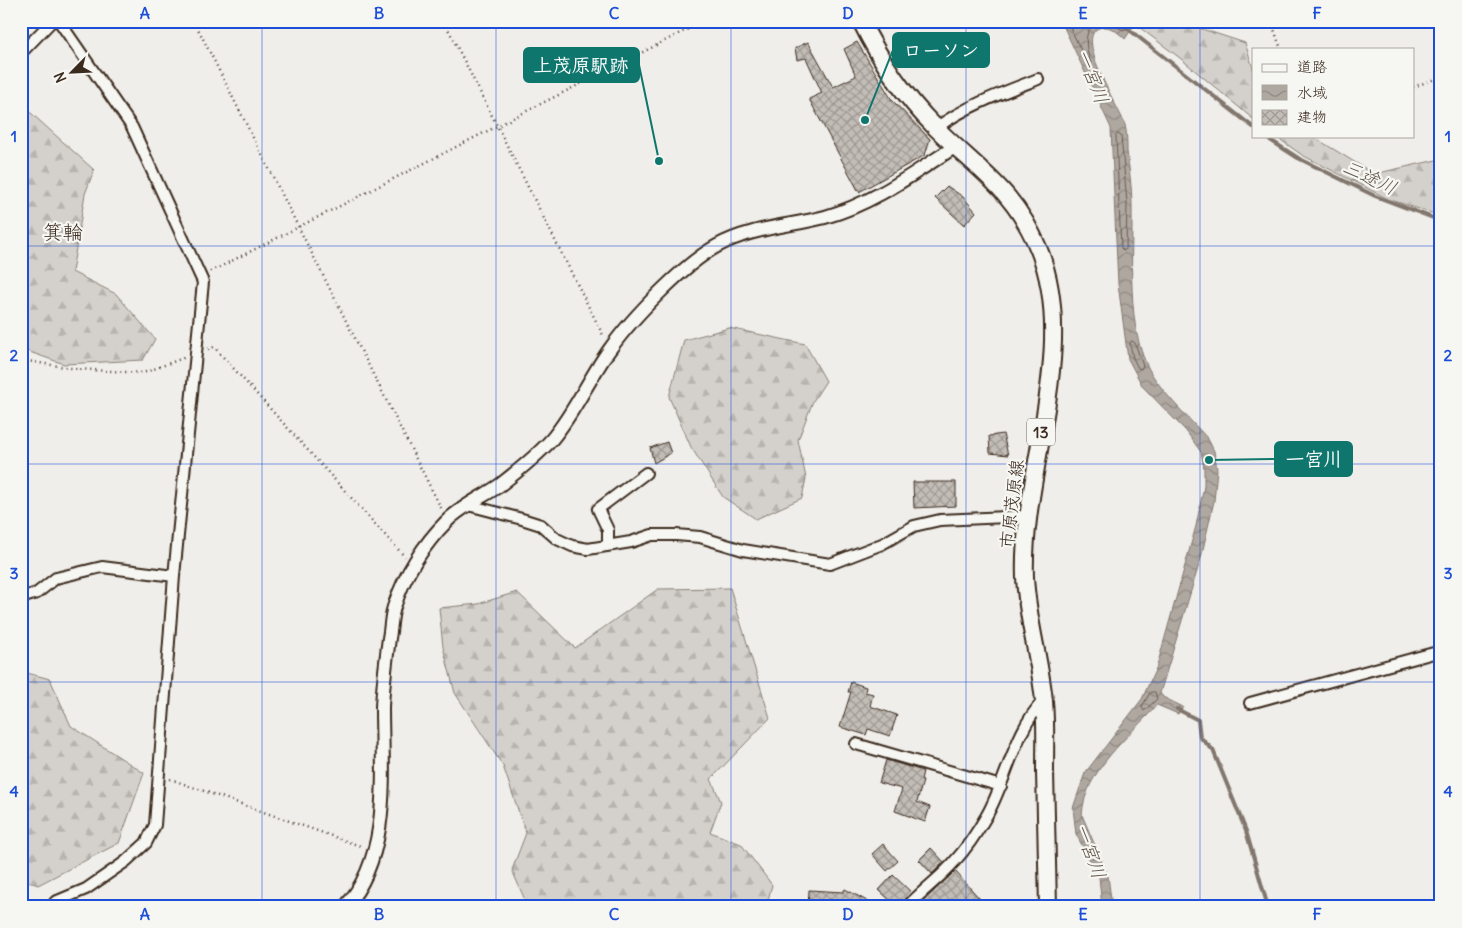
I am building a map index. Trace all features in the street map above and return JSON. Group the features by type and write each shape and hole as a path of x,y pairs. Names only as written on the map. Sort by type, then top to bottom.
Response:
{"main road":[{"name":"市原茂原線","path":"861,21 887,68 918,109 1003,189 1020,211 1040,253 1050,295 1052,356 1030,516 1025,577 1029,616 1044,700 1048,907"}],"street":[{"path":"21,52 52,21"},
{"path":"52,907 55,902 86,889 125,862 146,843 155,825 174,576 198,352 202,276 132,126 60,21"},
{"path":"936,128 961,110 1038,79"},
{"path":"347,906 363,878 379,831 382,802 384,672 394,607 412,565 448,521 468,505 501,484 536,455 554,437 610,349 639,314 700,257 718,245 739,236 825,217 851,208 887,190 956,146"},
{"path":"608,546 608,530 598,509 646,473"},
{"path":"468,505 541,526 557,539 572,546 588,549 631,542 652,535 676,535 700,538 743,550 830,564 882,544 914,526 940,520 1030,516"},
{"path":"21,598 37,593 56,578 90,568 174,576"},
{"path":"1250,703 1441,651"},
{"path":"907,907 954,862 986,816 1001,786 1016,744 1036,708 1044,700"},
{"path":"856,744 1001,786"}],"path":[{"path":"194,21 448,521"},
{"path":"444,21 610,349"},
{"path":"202,276 704,21"},
{"path":"1271,21 1281,48"},
{"path":"1414,87 1441,77"},
{"path":"21,360 77,369 143,373 198,352 214,348 412,565"},
{"path":"159,775 374,850"}],"green space":[{"path":"1131,21 1195,21 1199,28 1245,43 1252,65 1252,118 1180,58"},
{"path":"21,104 94,170 85,194 72,272 116,294 155,339 143,360 64,364 21,349"},
{"path":"1278,138 1315,138 1374,174 1441,159 1441,216 1388,199 1302,155"},
{"path":"729,328 805,344 826,381 813,401 798,440 806,478 802,498 756,519 723,497 691,447 669,397 684,340"},
{"path":"730,588 770,718 711,779 721,802 710,832 741,844 772,885 766,907 528,907 512,870 526,833 503,766 455,693 443,647 439,608 478,604 517,592 575,648 658,589"},
{"path":"27,673 50,679 71,726 144,773 119,843 38,885 21,879 21,675"}],"water":[{"name":"一宮川","path":"1061,21 1131,21 1135,24 1125,39 1119,33 1106,27 1095,30 1092,40 1093,54 1099,70 1126,128 1132,198 1132,291 1137,335 1143,355 1157,382 1208,439 1214,451 1217,469 1214,501 1201,558 1160,693 1163,697 1183,707 1178,714 1157,705 1110,755 1091,783 1085,799 1082,815 1108,876 1112,907 1102,907 1099,877 1076,834 1073,808 1085,773 1142,699 1157,666 1196,526 1204,486 1204,468 1201,452 1186,431 1143,387 1128,359 1118,284 1111,128"}],"building":[{"path":"808,42 833,87 856,76 844,49 857,42 892,100 930,139 925,155 859,192 809,99 822,93 806,58 797,60 795,48"},
{"path":"947,186 963,197 976,212 964,225 935,198"},
{"path":"1003,434 1008,455 990,453 989,436"},
{"path":"667,442 671,453 654,463 650,448"},
{"path":"913,482 956,482 956,506 914,508"},
{"path":"851,682 866,687 865,692 873,694 870,706 897,715 890,736 868,729 866,735 840,727 851,692 848,692"},
{"path":"886,760 923,771 921,780 923,781 917,802 930,807 925,822 895,811 902,789 879,783"},
{"path":"883,844 898,861 887,871 872,854"},
{"path":"931,848 944,862 932,874 919,860"},
{"path":"955,871 980,899 972,907 917,907"},
{"path":"893,875 912,893 900,907 897,907 879,890"},
{"path":"845,889 878,907 843,907 829,899 828,907 808,907 809,890 843,892"}],"waterway":[{"name":"三途川","path":"1127,28 1252,126"},
{"name":"三途川","path":"1267,138 1298,158 1375,196 1441,221"},
{"path":"1177,709 1198,720 1200,737 1213,750 1246,831 1268,907"}],"place":[{"name":"ローソン","path":"865,120"},
{"name":"上茂原駅跡","path":"659,161"},
{"name":"一宮川","path":"1209,460"}],"district":[{"name":"箕輪","path":"63,232"}]}
